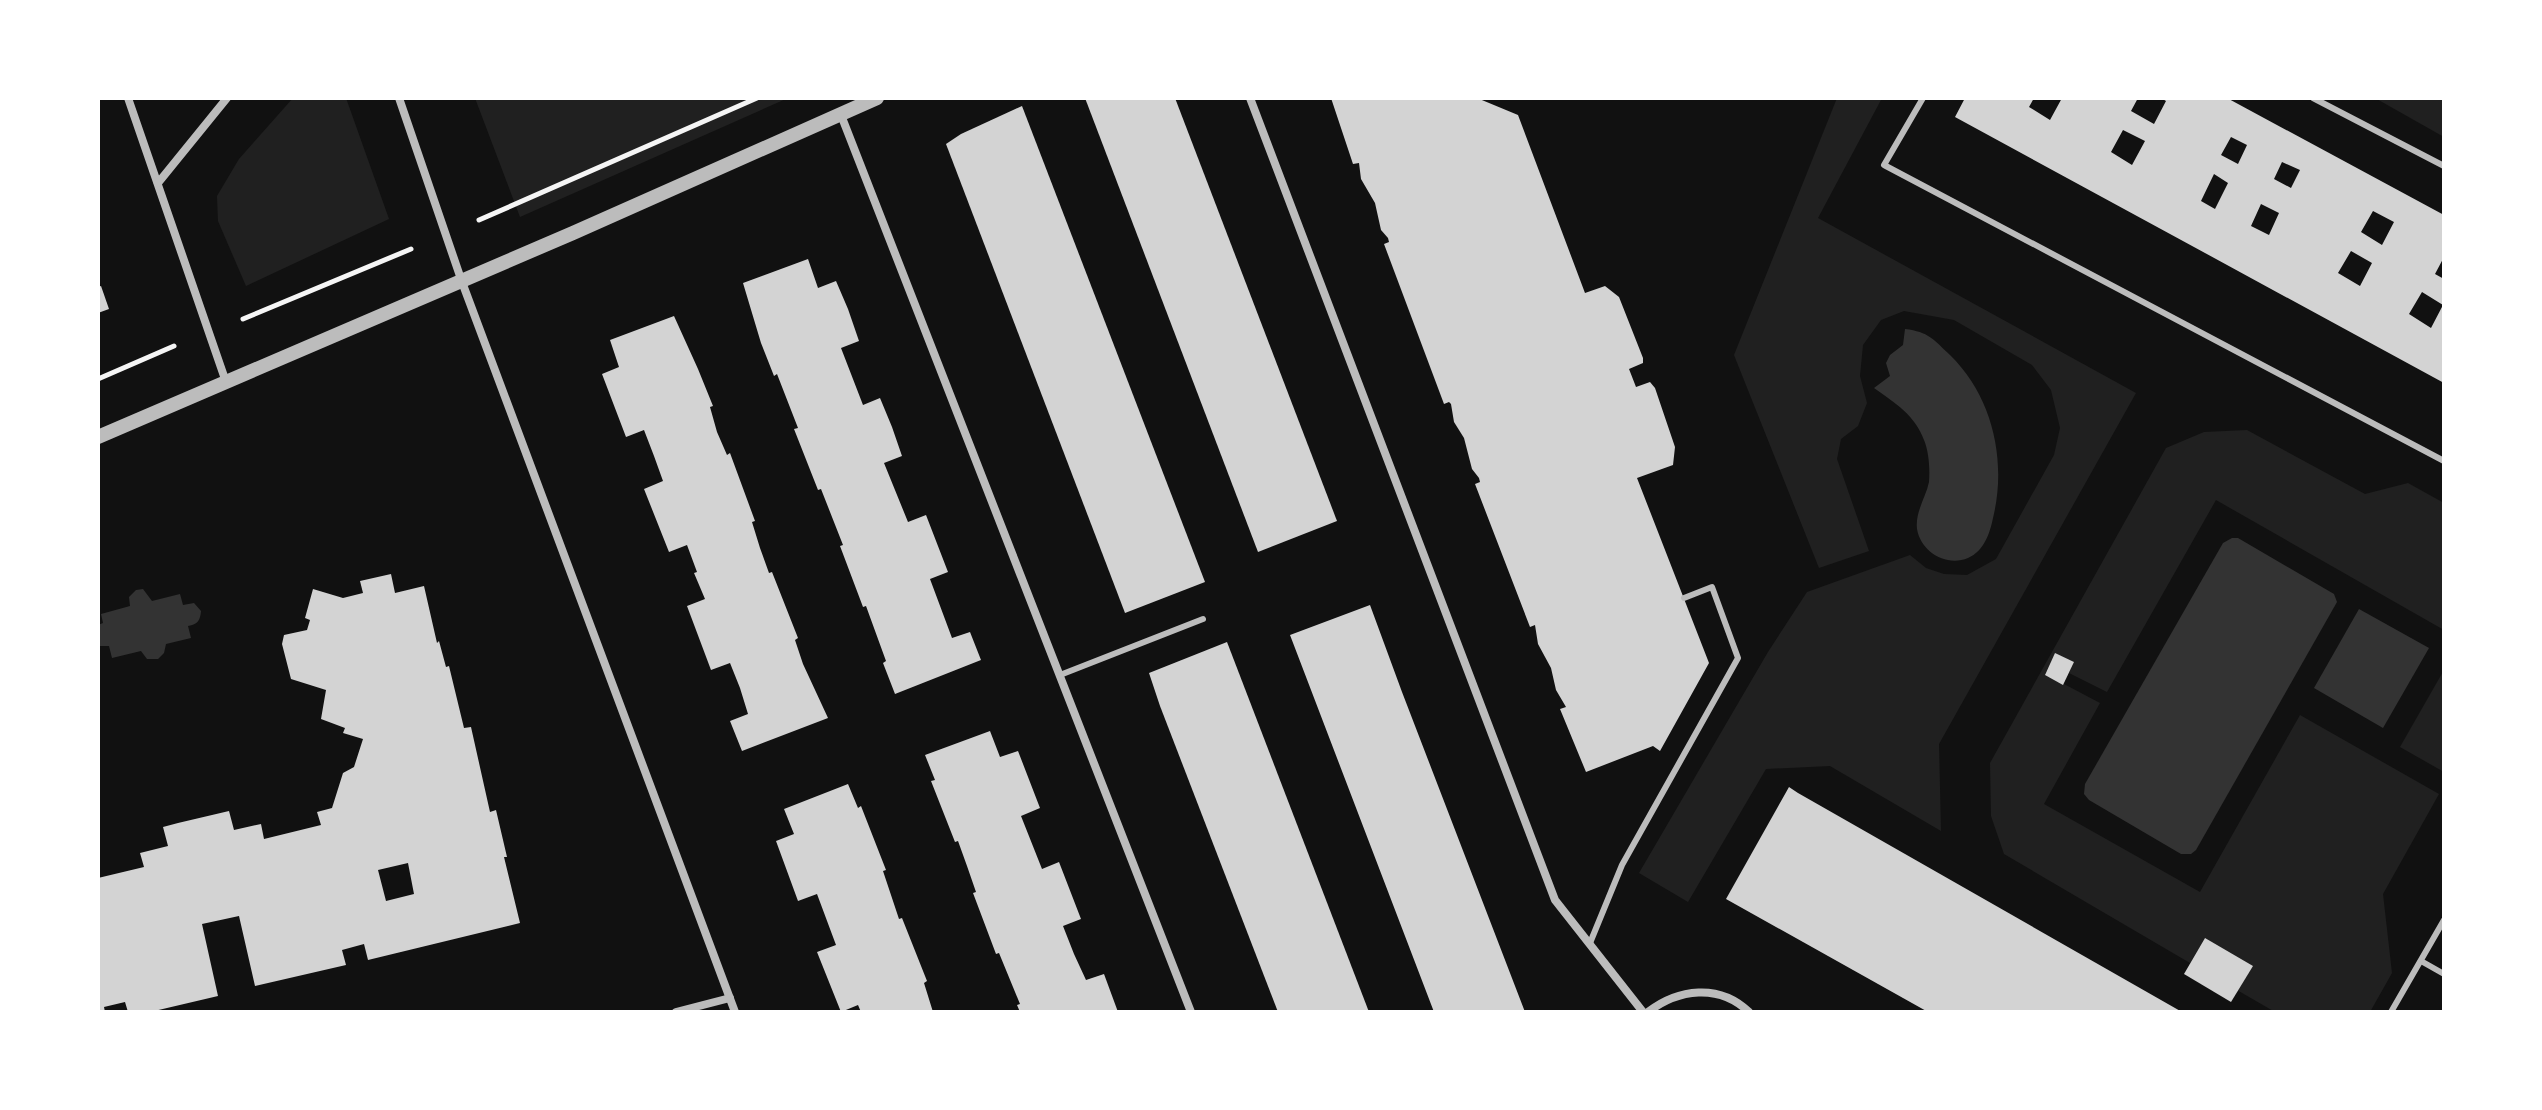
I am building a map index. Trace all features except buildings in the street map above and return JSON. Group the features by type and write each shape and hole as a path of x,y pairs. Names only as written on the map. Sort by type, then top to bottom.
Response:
{"street":[{"path":"128,98 226,382"},
{"path":"158,183 227,98"},
{"path":"399,98 462,282 735,1012"},
{"path":"98,437 462,282 877,98"},
{"path":"1250,98 1555,900 1646,1012 1665,999 1689,991 1715,994 1740,1004 1749,1012"},
{"path":"841,115 1191,1012"},
{"path":"676,1012 730,998"}],"lane":[{"path":"1923,98 1884,165 2444,461"},
{"path":"2313,98 2444,166"},
{"path":"1590,943 1622,865 1738,658 1712,587 1684,598"},
{"path":"1060,675 1203,619"},
{"path":"2391,1012 2444,920"},
{"path":"2421,961 2444,974"}],"shaded area":[{"path":"293,98 346,98 389,219 246,286 218,221 217,196 239,159"},
{"path":"475,98 788,98 520,217"},
{"path":"1837,98 1882,98 1818,218 2136,393 1939,744 1941,831 1830,766 1766,769 1688,902 1639,873 1768,652 1807,592 1910,555 1926,568 1944,574 1967,575 1996,559 2054,455 2060,428 2051,390 2032,365 1954,320 1904,311 1881,320 1863,345 1860,376 1867,403 1858,426 1841,439 1837,459 1869,551 1819,568 1734,355"},
{"path":"2375,98 2444,98 2444,137"},
{"path":"1905,329 1930,337 1965,372 1977,390 1993,431 1998,474 1992,524 1978,551 1968,558 1951,560 1936,556 1919,537 1918,517 1929,482 1926,445 1910,417 1874,388 1890,376 1886,363 1890,355 1903,345"},
{"path":"2247,430 2365,494 2408,483 2444,503 2444,630 2216,500 2107,692 2069,673 2074,662 2055,654 2045,674 2100,703 2044,804 2200,892 2300,715 2439,794 2383,894 2392,973 2370,1012 2275,1012 2237,990 2205,938 2190,963 2004,854 1991,816 1990,763 2166,448 2204,432"},
{"path":"2238,538 2334,594 2337,602 2196,850 2191,854 2181,854 2089,800 2084,794 2085,784 2223,543"},
{"path":"143,589 152,601 180,594 183,605 194,603 201,611 198,622 188,626 191,638 166,644 164,653 158,659 147,659 141,651 112,658 109,646 98,646 98,625 103,623 101,614 130,606 129,597 136,590"},
{"path":"2359,609 2429,648 2383,728 2314,688"},
{"path":"2444,670 2444,772 2400,747"}]}
